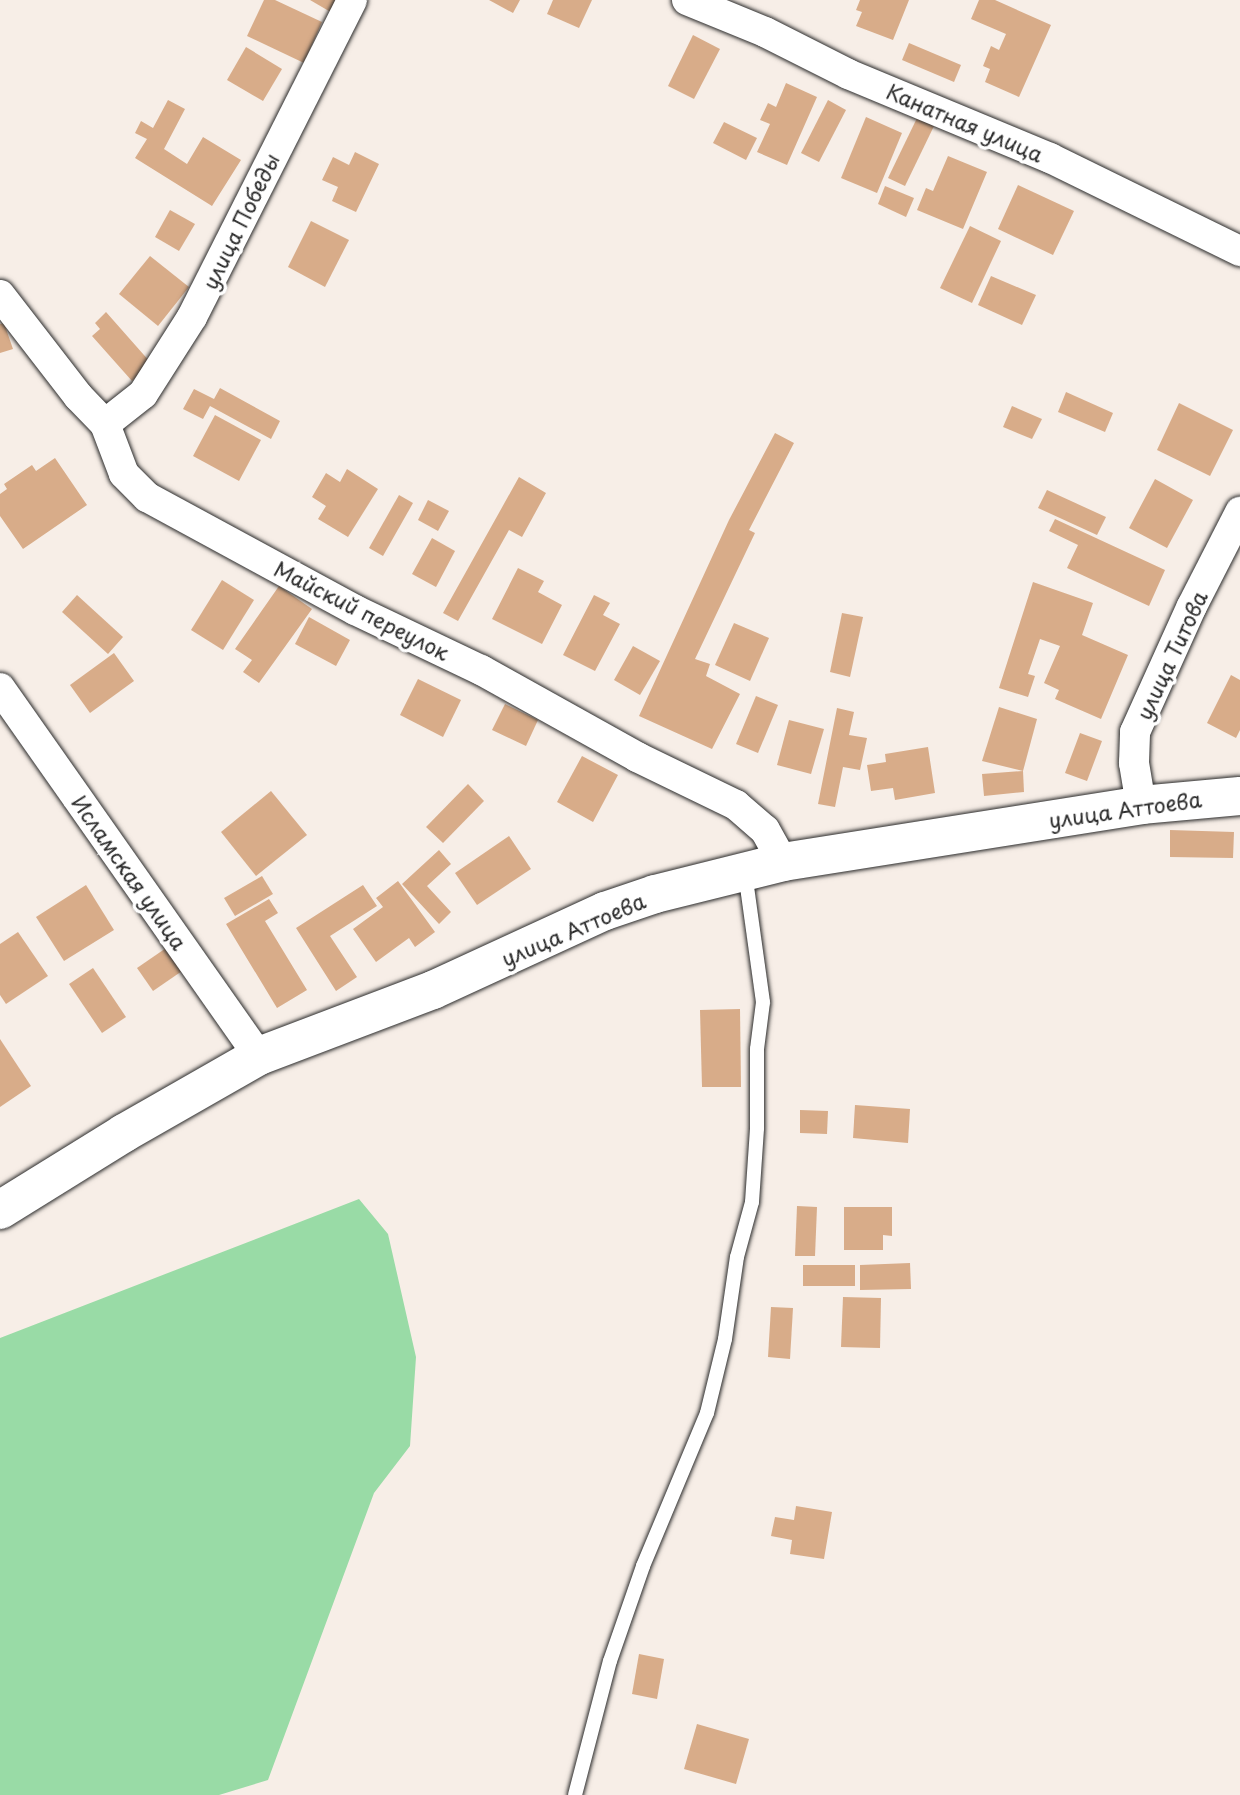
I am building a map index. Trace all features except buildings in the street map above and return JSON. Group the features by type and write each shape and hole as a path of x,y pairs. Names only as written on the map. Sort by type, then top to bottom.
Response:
{"street":[{"name":"улица Победы","path":"105,424 143,394 192,317 352,0"},
{"name":"Канатная улица","path":"687,0 765,32 848,74 1050,158 1240,251"},
{"name":"Майский переулок","path":"0,295 78,396 105,424 124,474 147,497 355,610 481,670 637,757 736,805 765,830 783,862"},
{"name":"улица Титова","path":"1140,805 1134,763 1135,732 1192,606 1240,512"},
{"name":"Исламская улица","path":"0,688 259,1056"},
{"name":"улица Аттоева","path":"0,1210 124,1133 259,1056 433,990 605,911 655,894 783,862 1140,805 1240,796"}],"lane":[{"path":"575,1795 610,1661 653,1541 707,1413 725,1339 737,1257 752,1202 757,1128 757,1049 763,1002 744,872"}],"green space":[{"path":"359,1199 388,1234 416,1357 410,1446 374,1493 268,1780 219,1795 0,1795 0,1338"}]}
